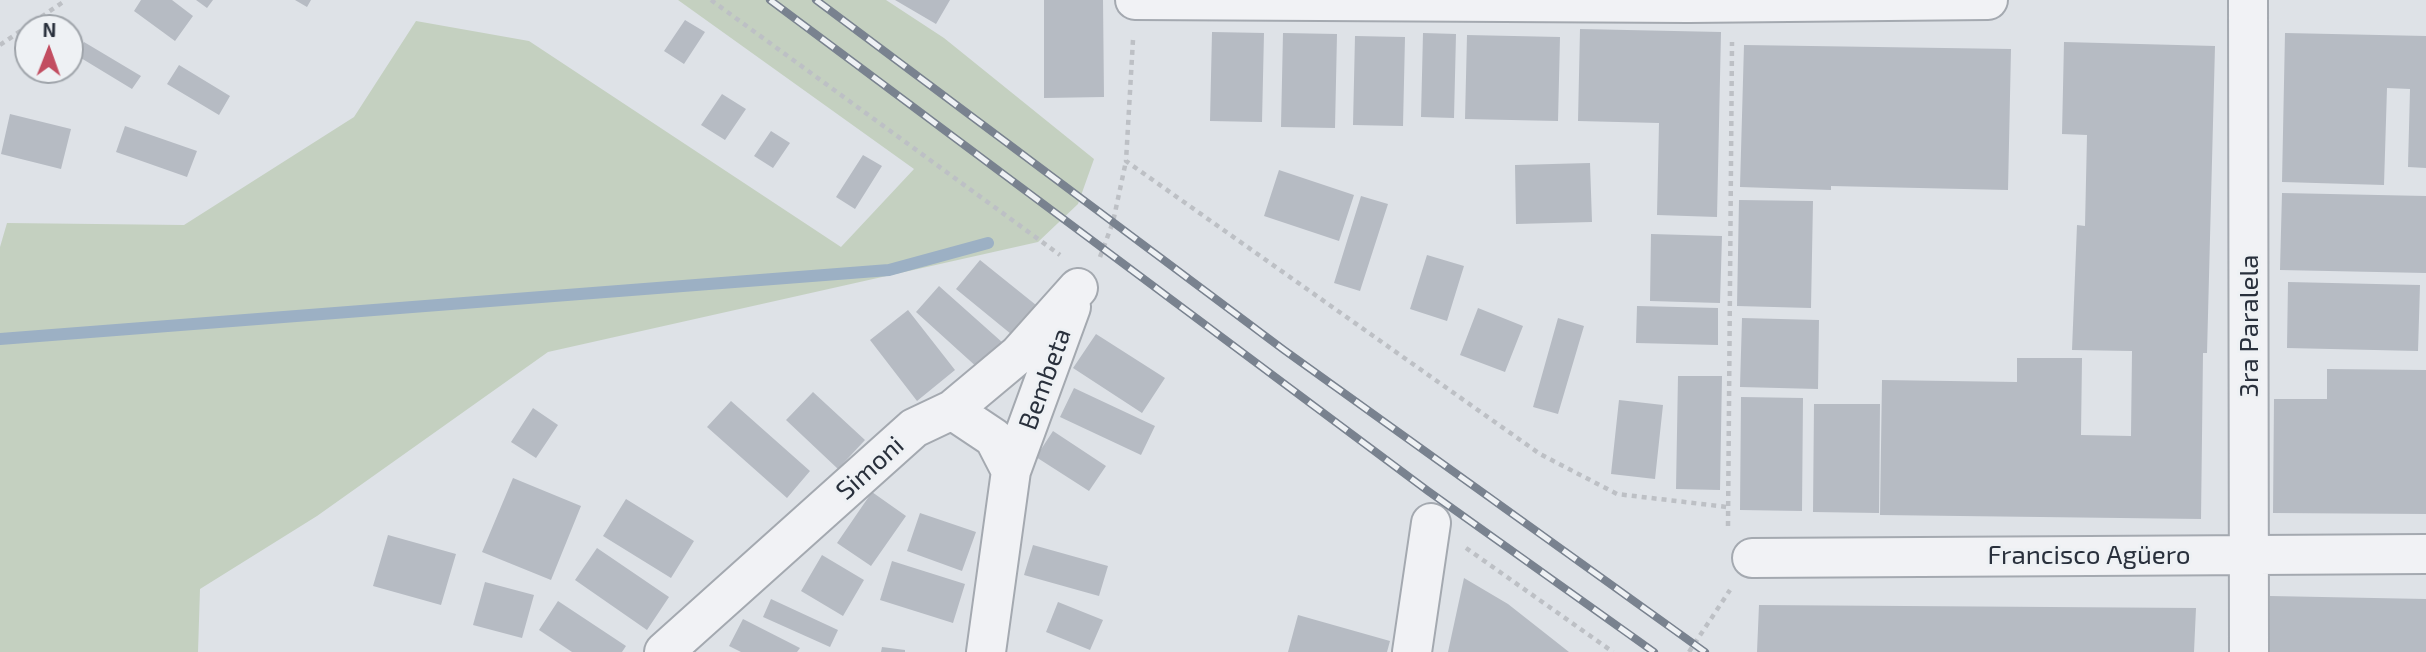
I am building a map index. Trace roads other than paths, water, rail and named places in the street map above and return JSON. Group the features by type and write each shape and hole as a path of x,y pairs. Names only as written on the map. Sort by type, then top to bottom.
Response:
{"street":[{"path":"1135,0 1988,0"},
{"name":"3ra Paralela","path":"2248,0 2249,652"},
{"name":"Simoni","path":"664,652 914,428 951,410 1019,354 1078,288"},
{"name":"Bembeta","path":"985,652 1012,471 1078,288"},
{"name":"Bembeta","path":"951,410 994,438 1012,471"},
{"path":"1412,652 1431,523"},
{"name":"Francisco Agüero","path":"1752,558 2426,554"}],"waterway":[{"path":"0,339 889,270 988,243"}],"railway":[{"path":"770,0 1428,491 1654,652"},
{"path":"816,0 1284,350 1705,652"}]}
